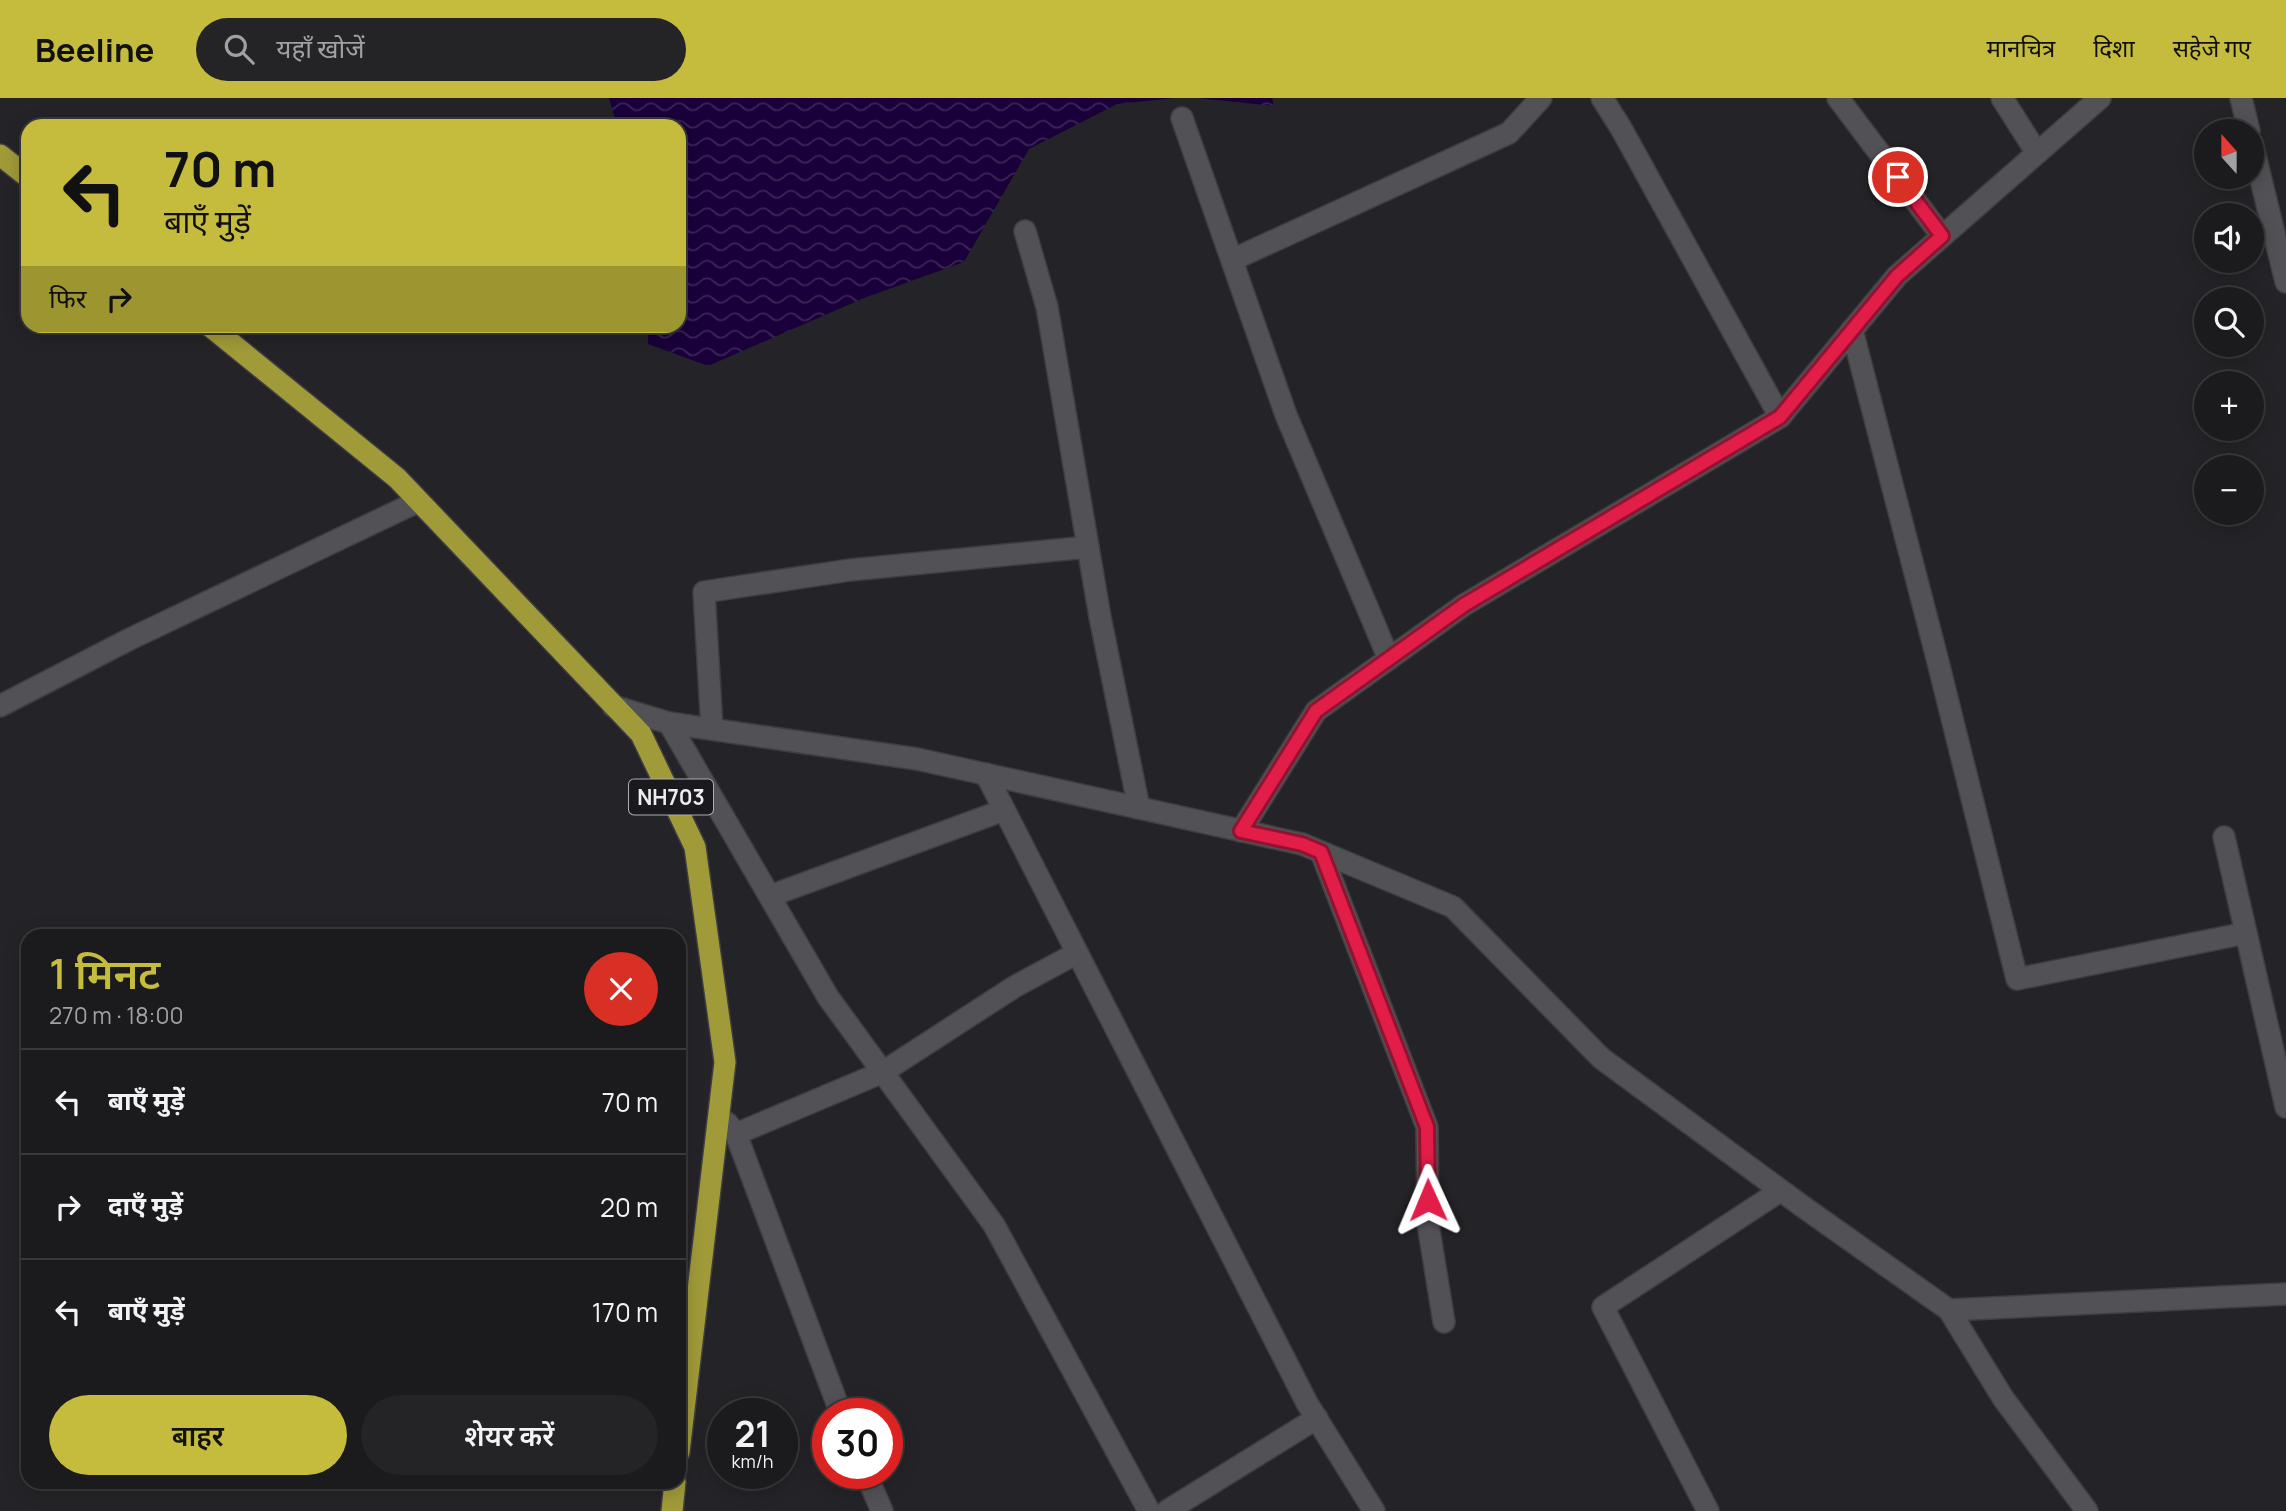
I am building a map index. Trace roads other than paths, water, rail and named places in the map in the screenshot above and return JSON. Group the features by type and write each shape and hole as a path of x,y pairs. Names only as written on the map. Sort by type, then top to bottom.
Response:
{"highway":[{"path":"0,155 21,172"},
{"name":"NH703","path":"219,333 397,478 640,734 695,847 725,1062 686,1393"},
{"path":"672,1511 675,1489"}],"street":[{"path":"1232,260 1508,133 1541,98"},
{"path":"1602,98 1780,417"},
{"path":"1838,98 1942,236"},
{"path":"2002,98 2037,153"},
{"path":"1241,831 1316,711 1464,605 1780,417 1897,276 2100,98"},
{"path":"2241,98 2246,119"},
{"path":"1182,118 1286,415 1389,659"},
{"path":"2263,189 2286,282"},
{"path":"1025,231 1047,307 1088,547 1139,808"},
{"path":"1852,330 2017,979 2246,933"},
{"path":"0,706 130,639 419,501"},
{"path":"712,729 704,592 850,570 1088,547"},
{"path":"613,706 669,723 917,759 1302,844 1453,907 1601,1058 1780,1191 1949,1310 2003,1398 2087,1511"},
{"path":"669,723 828,997 993,1225 1149,1511"},
{"path":"986,774 1317,1418 1374,1511"},
{"path":"770,896 1004,810"},
{"path":"2224,837 2286,1107"},
{"path":"1321,852 1427,1127 1428,1224 1444,1322"},
{"path":"736,1134 883,1072 1014,987 1077,953"},
{"path":"719,1114 736,1134 835,1398"},
{"path":"1708,1511 1603,1307 1780,1191"},
{"path":"1949,1310 2286,1294"},
{"path":"1167,1511 1317,1418"},
{"path":"872,1489 882,1511"}],"water":[{"path":"609,98 1175,98 1117,104 1029,149 964,262 864,298 708,366 648,344 648,333 686,333 686,119 615,119"},
{"path":"1197,98 1272,98 1274,106"}]}
